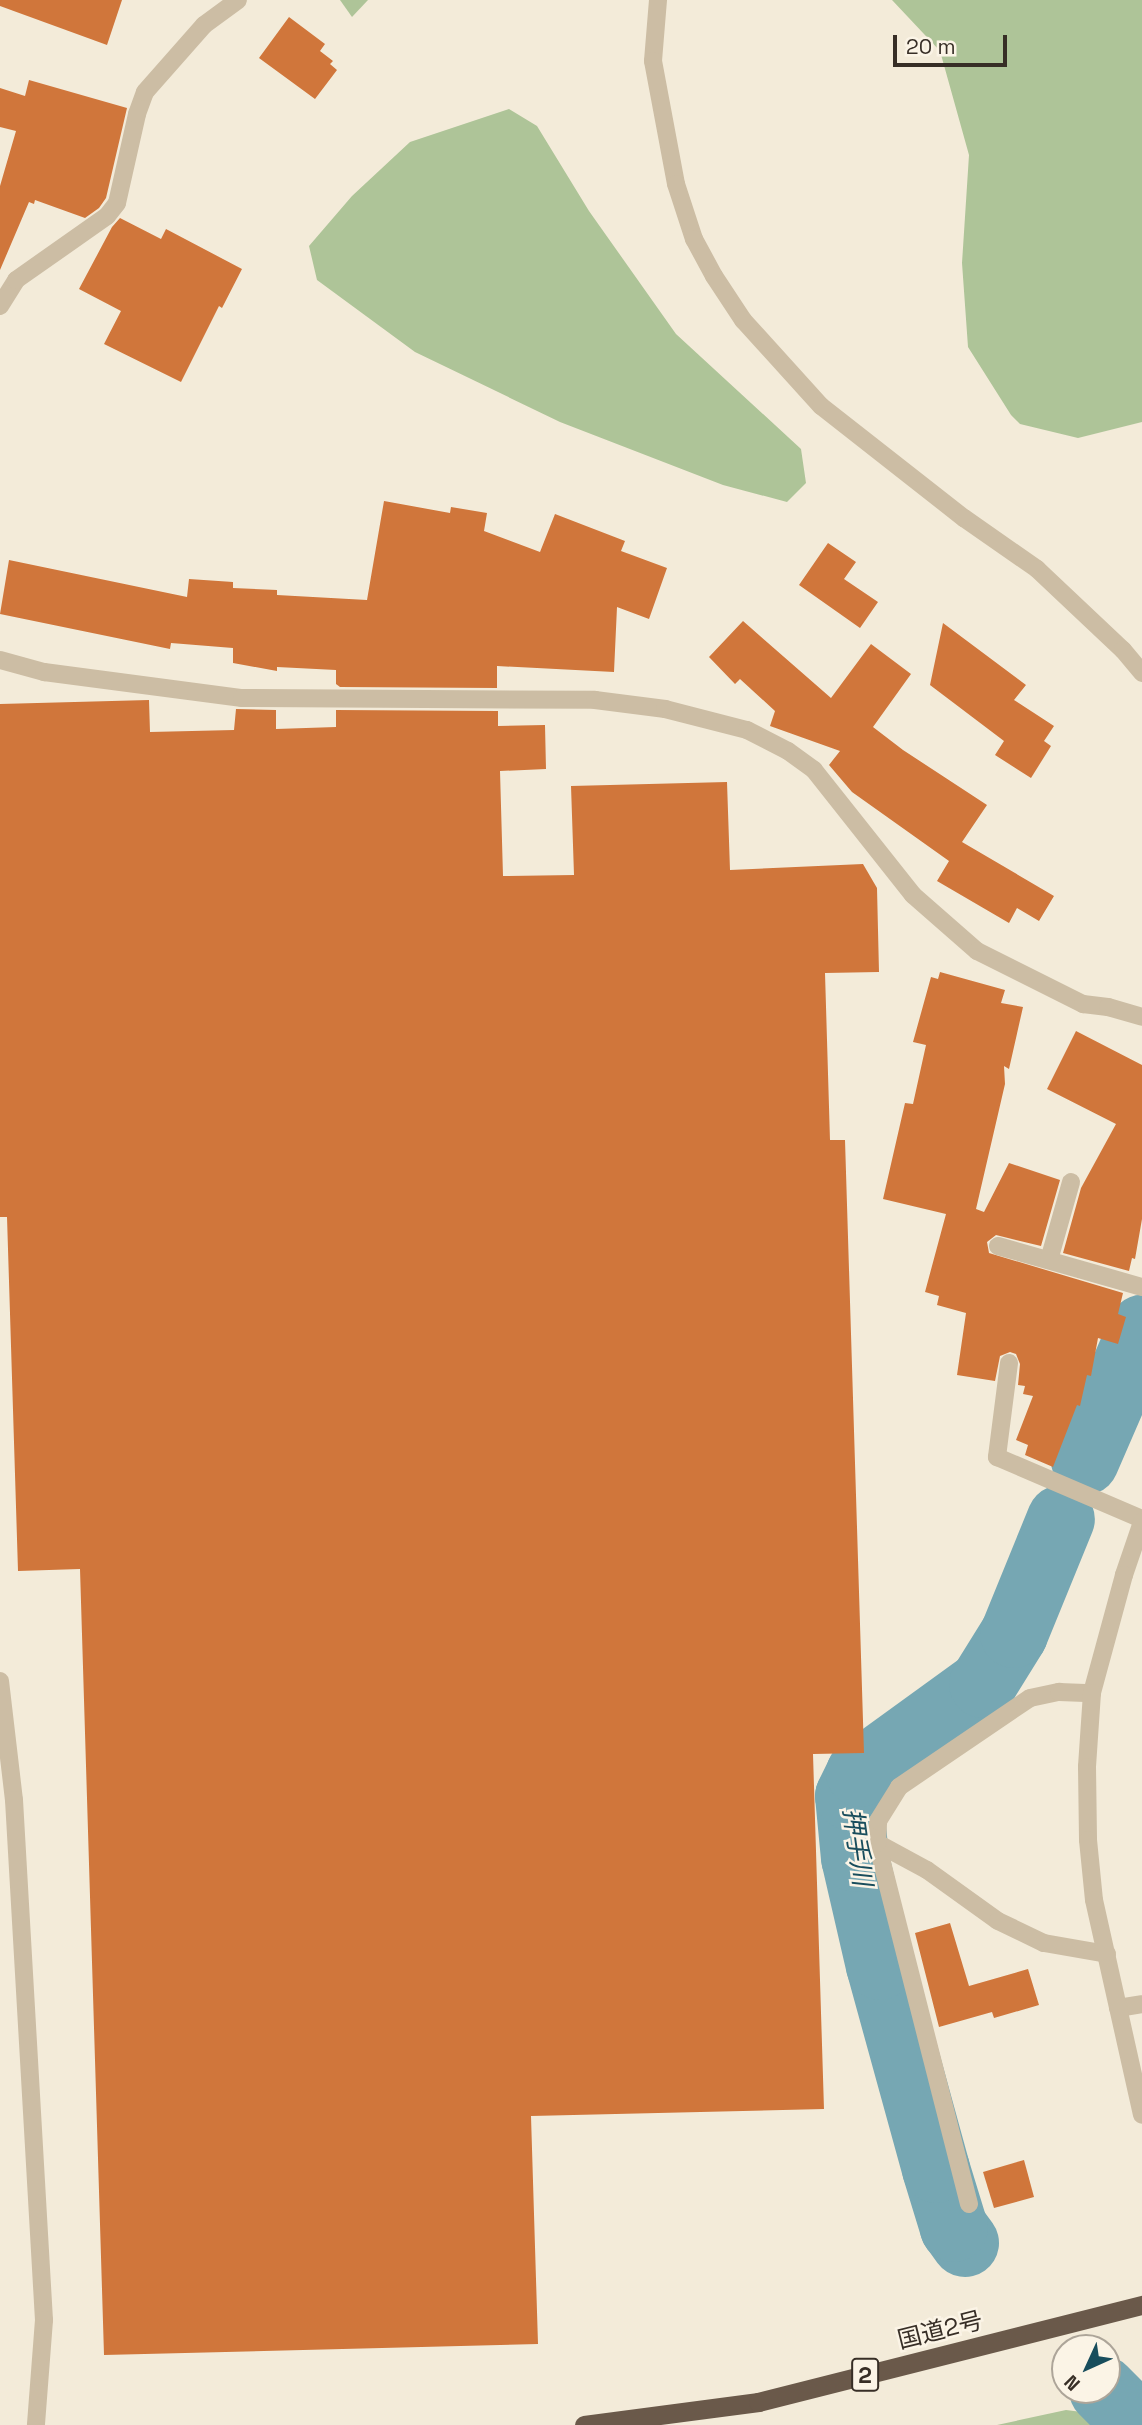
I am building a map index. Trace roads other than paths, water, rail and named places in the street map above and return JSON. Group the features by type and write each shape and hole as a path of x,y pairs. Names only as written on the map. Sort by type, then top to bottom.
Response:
{"highway":[{"name":"国道2号","path":"584,2425 758,2402 1142,2305"}],"street":[{"path":"0,306 16,280 117,203 137,114 145,92 204,25 238,0"},
{"path":"657,0 653,61 676,184 695,239 714,276 743,320 821,406 964,518 1037,569 1123,650 1142,673"},
{"path":"0,660 44,672 242,698 595,700 666,709 747,730 788,751 814,770 913,895 977,951 1083,1004 1108,1007 1142,1017"},
{"path":"1049,1260 1071,1182"},
{"path":"998,1246 1142,1287"},
{"path":"1009,1363 998,1457 1142,1520 1124,1574 1092,1692 1087,1767 1088,1840 1094,1900 1142,2115"},
{"path":"0,1681 14,1800 44,2320 36,2425"},
{"path":"969,2204 877,1843 878,1821 899,1787 1030,1698 1059,1692 1092,1692"},
{"path":"877,1843 927,1870 998,1921 1044,1943 1107,1954"},
{"path":"1118,2008 1142,2004"}],"waterway":[{"name":"押手川","path":"1085,1461 1142,1329"},
{"name":"押手川","path":"965,2243 954,2228 880,1966 855,1858 849,1796 860,1773 983,1684 1014,1634 1061,1519"},
{"name":"押手川","path":"1117,2404 1138,2425"}]}
